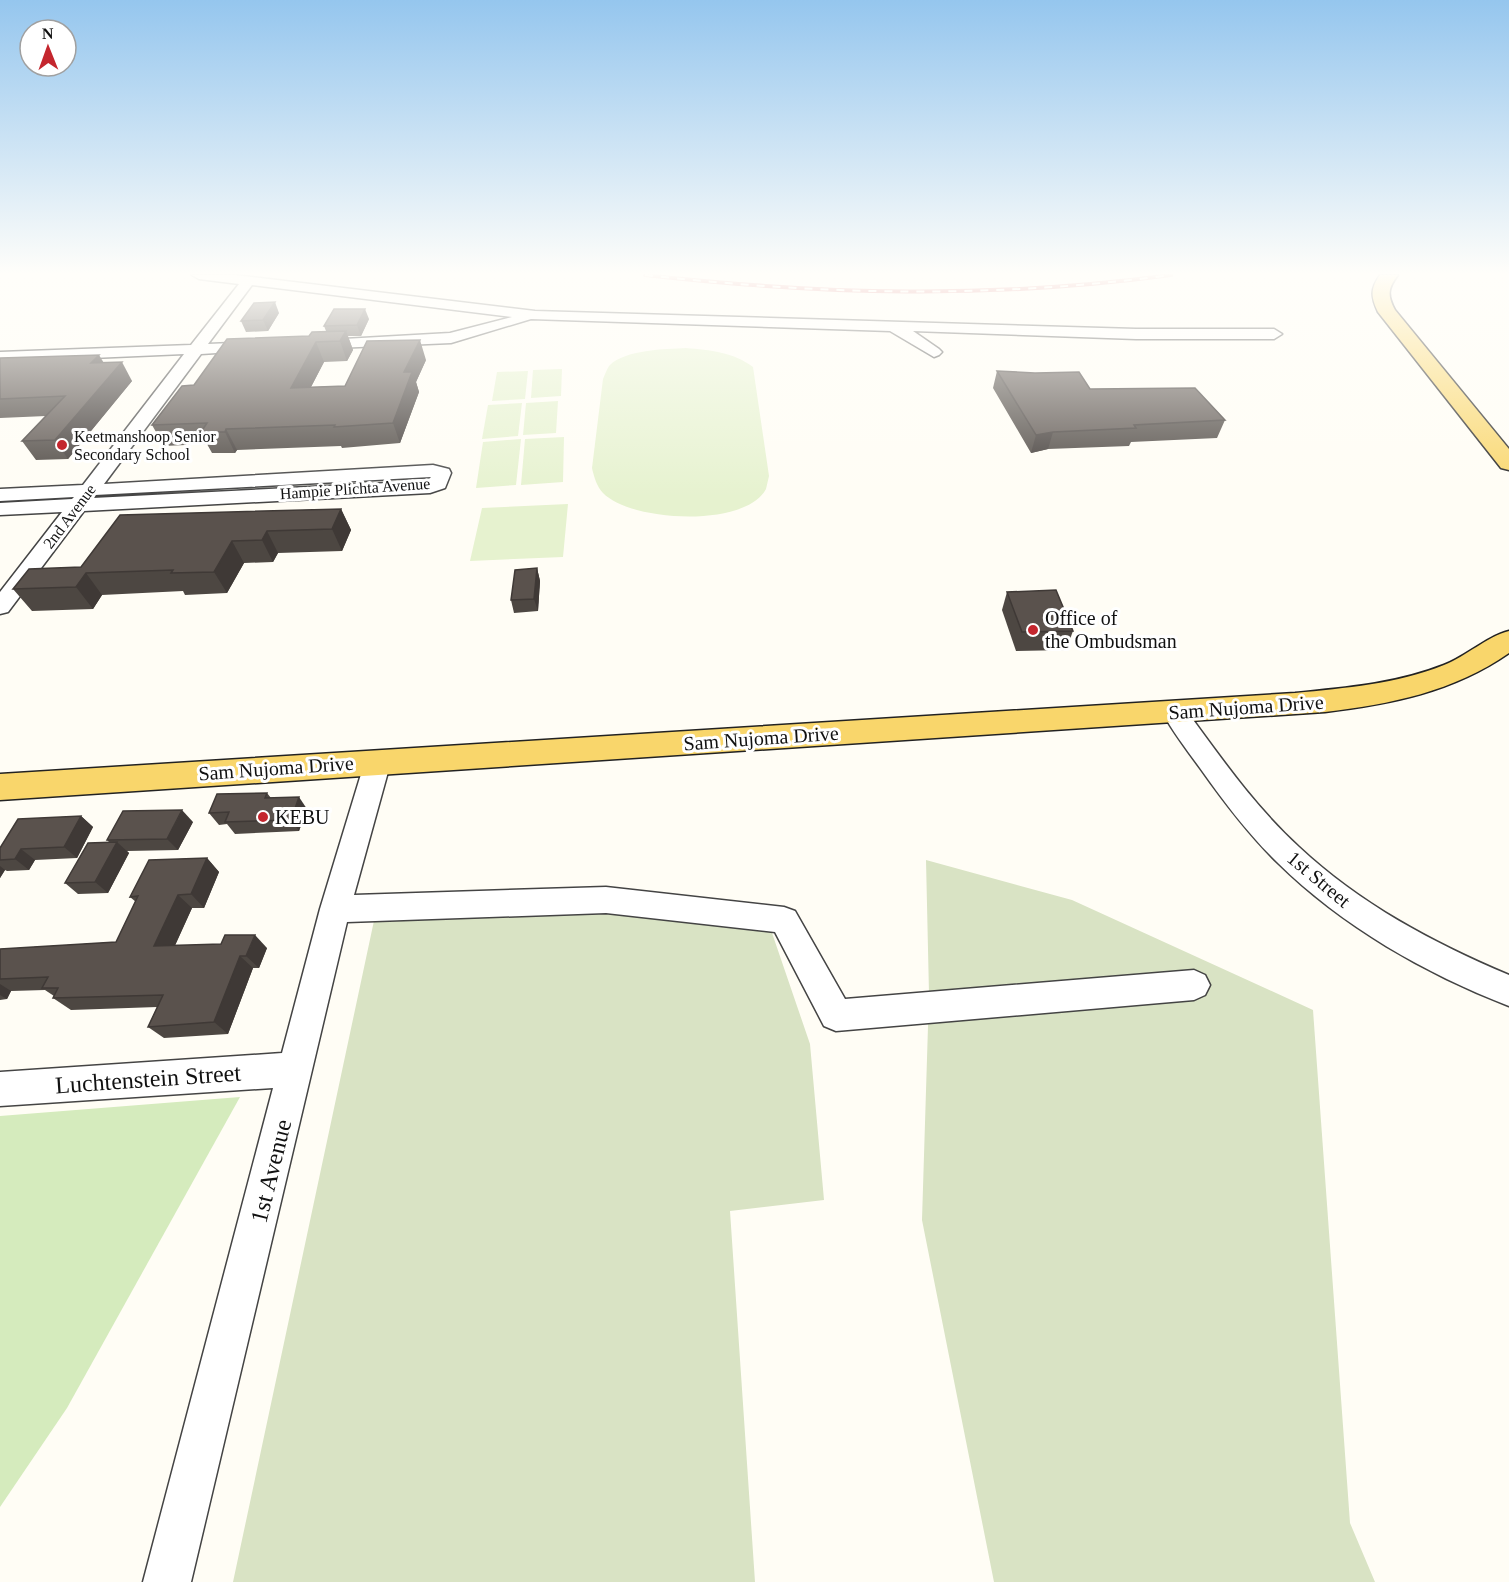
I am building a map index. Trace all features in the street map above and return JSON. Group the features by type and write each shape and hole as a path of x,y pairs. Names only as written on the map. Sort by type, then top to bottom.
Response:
{"main road":[{"path":"1417,349 1509,463"},
{"name":"Sam Nujoma Drive","path":"0,787 1294,704 1400,691 1447,678 1486,658 1509,640"}],"street":[{"name":"2nd Avenue","path":"0,607 195,349"},
{"path":"0,357 199,349"},
{"path":"930,349 934,352"},
{"name":"Hampie Plichta Avenue","path":"0,495 83,498 430,487 438,484 442,474 433,471 83,498 0,509"},
{"name":"1st Street","path":"1174,712 1230,790 1288,855 1357,911 1451,966 1509,992"},
{"name":"1st Avenue","path":"167,1582 335,909 378,761"},
{"path":"335,909 606,900 784,920 836,1015 1194,985"},
{"name":"Luchtenstein Street","path":"0,1089 296,1069"}],"green space":[{"path":"693,349 712,351 737,358 753,367 769,476 766,489 754,502 736,510 713,515 662,515 617,503 603,493 597,485 592,468 603,379 609,366 617,360 635,353"},
{"path":"562,369 561,396 531,398 533,370"},
{"path":"528,371 525,399 492,401 497,372"},
{"path":"558,401 556,433 523,435 526,403"},
{"path":"522,403 518,436 482,439 488,405"},
{"path":"564,437 563,482 521,485 525,439"},
{"path":"521,439 516,485 476,488 483,442"},
{"path":"568,504 563,557 470,561 482,508"},
{"path":"926,860 1072,900 1313,1010 1350,1523 1375,1582 994,1582 922,1220 929,994"},
{"path":"621,908 771,930 810,1044 824,1200 730,1211 755,1582 233,1582 375,916"},
{"path":"240,1097 67,1408 0,1507 0,1116"}],"building":[{"path":"220,349 312,349 291,388 345,386 363,349 416,349 404,372 412,372 393,423 334,427 335,425 226,429 225,432 201,432 207,423 152,425 182,386 194,385"},
{"path":"99,355 91,363 122,362 55,440 22,441 65,396 0,399 0,358"},
{"path":"997,371 1079,372 1090,389 1195,388 1225,420 1134,425 1136,428 1053,432 1036,435"},
{"path":"341,509 332,529 267,531 262,540 232,541 214,572 171,573 173,570 86,573 76,587 13,589 29,569 81,567 120,515"},
{"path":"537,568 534,599 511,600 515,570"},
{"path":"1056,590 1073,631 1022,632 1007,592"},
{"path":"267,793 265,798 299,797 291,820 225,822 229,812 209,813 217,794"},
{"path":"182,810 167,839 107,840 123,811"},
{"path":"81,816 64,847 21,849 15,859 0,860 0,848 18,819"},
{"path":"117,842 95,882 65,883 88,843"},
{"path":"207,858 191,894 178,895 154,946 221,944 225,935 255,935 246,956 240,956 214,1022 148,1027 163,995 53,998 58,988 42,988 48,977 0,979 0,949 116,942 138,896 130,897 149,860"}],"place":[{"name":"Keetmanshoop Senior Secondary School","path":"62,445"},
{"name":"Office of the Ombudsman","path":"1033,630"},
{"name":"KEBU","path":"263,817"}]}
